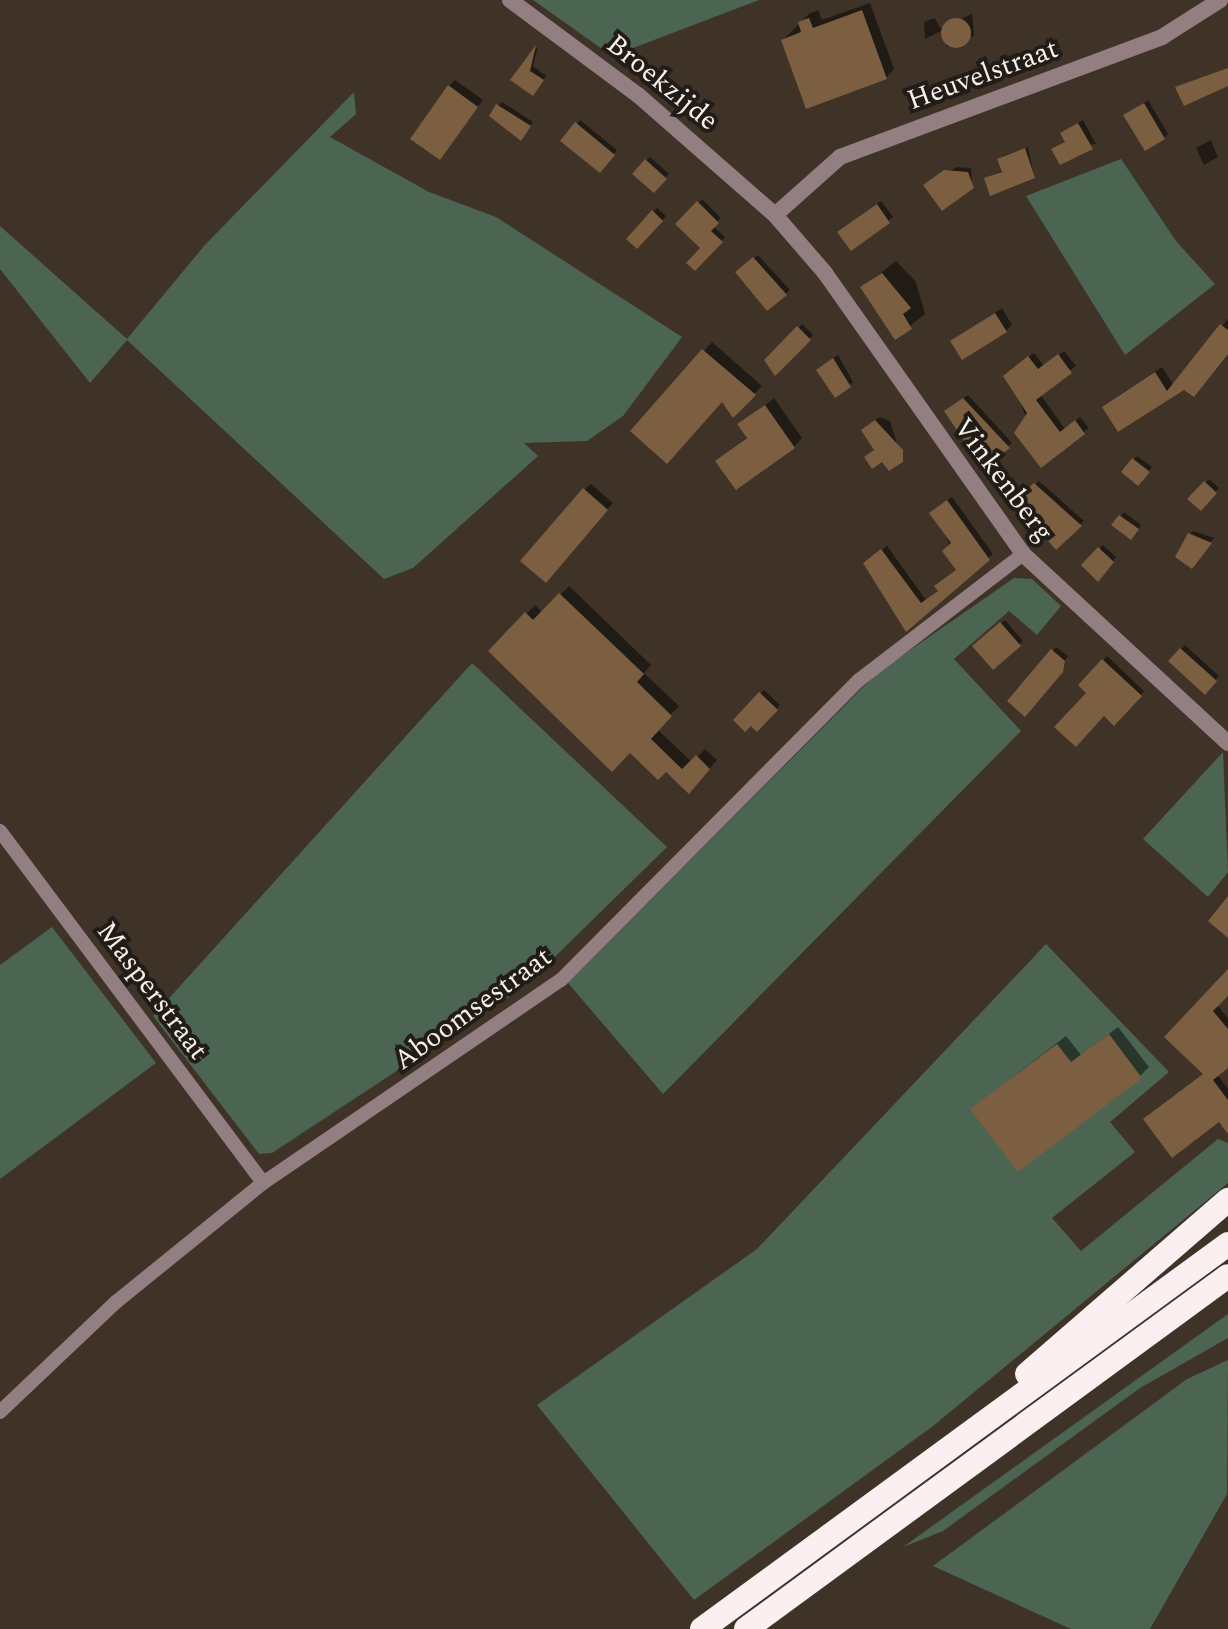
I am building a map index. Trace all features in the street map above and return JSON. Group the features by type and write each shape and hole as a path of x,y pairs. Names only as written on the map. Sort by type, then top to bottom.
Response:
{"highway":[{"path":"918,1470 1228,1200"},
{"path":"702,1629 1228,1244"},
{"path":"746,1629 1228,1276"},
{"path":"1137,1342 1228,1292"}],"street":[{"name":"Broekzijde","path":"510,0 661,114 775,215"},
{"name":"Heuvelstraat","path":"775,215 840,157 1162,37 1220,0"},
{"name":"Vinkenberg","path":"775,215 825,273 1023,554 1228,743"},
{"name":"Aboomsestraat","path":"0,1412 116,1302 263,1183 561,980 859,680 1023,554"},
{"name":"Masperstraat","path":"0,831 263,1183"}],"green space":[{"path":"533,0 759,0 612,56"},
{"path":"354,92 356,114 330,137 429,192 496,217 682,337 623,416 587,441 524,443 538,456 413,568 384,579 127,340 90,383 0,269 0,226 127,339 204,246"},
{"path":"1121,159 1176,241 1215,284 1125,355 1026,196"},
{"path":"1014,578 1032,579 1061,606 1037,635 1009,611 954,659 1021,731 663,1094 568,983 877,673"},
{"path":"472,663 667,847 524,987 272,1153 259,1154 153,1016"},
{"path":"1223,752 1228,872 1208,897 1143,839"},
{"path":"52,927 156,1063 0,1179 0,965"},
{"path":"1046,944 1169,1072 1110,1122 1135,1152 1052,1218 1081,1251 1218,1139 1228,1143 1228,1183 933,1426 694,1600 537,1405 757,1249"},
{"path":"1228,1314 1228,1338 1140,1388 943,1531 903,1547"},
{"path":"1228,1360 1227,1494 1150,1629 1071,1629 933,1566 1187,1379"}],"building":[{"path":"862,10 887,79 806,109 781,40 801,32 798,22 809,18 813,28"},
{"path":"956,18 967,22 971,33 967,44 956,48 945,44 941,33 945,22"},
{"path":"536,45 530,71 544,80 533,96 510,80"},
{"path":"1228,68 1228,86 1184,106 1175,87"},
{"path":"448,85 478,107 440,160 410,139"},
{"path":"1144,103 1165,139 1145,151 1123,115"},
{"path":"496,104 531,126 521,141 489,116"},
{"path":"575,122 615,155 600,173 560,141"},
{"path":"1078,123 1093,149 1060,165 1051,149 1065,142 1060,133"},
{"path":"1025,148 1035,178 990,196 984,178 1002,172 997,159"},
{"path":"645,159 667,179 654,193 632,174"},
{"path":"944,170 968,172 974,188 942,211 923,185"},
{"path":"697,201 719,223 711,231 723,242 695,271 686,263 700,248 675,224"},
{"path":"877,204 890,223 851,251 837,232"},
{"path":"652,210 663,221 637,249 626,239"},
{"path":"753,257 787,295 767,311 735,272"},
{"path":"882,273 911,308 903,314 912,329 895,340 860,287"},
{"path":"995,313 1007,332 962,360 950,341"},
{"path":"1220,324 1228,330 1228,354 1194,397 1184,390 1118,432 1102,407 1155,372 1167,391"},
{"path":"797,326 811,340 775,376 764,360"},
{"path":"702,349 756,395 733,418 722,402 667,464 630,431"},
{"path":"1058,354 1072,373 1036,400 1060,432 1075,420 1085,434 1041,468 1014,433 1027,413 1003,376 1028,356 1038,369"},
{"path":"833,358 851,387 835,398 816,370"},
{"path":"963,398 1010,448 982,467 944,411"},
{"path":"765,405 795,448 736,490 715,461 747,438 737,424"},
{"path":"875,420 903,450 903,462 889,471 882,462 872,469 864,457 874,450 861,430"},
{"path":"1132,458 1150,472 1138,486 1121,472"},
{"path":"1204,481 1217,493 1201,511 1187,499"},
{"path":"1034,483 1082,526 1056,550 1013,501"},
{"path":"583,488 608,510 546,583 520,561"},
{"path":"947,500 990,560 906,632 863,563 881,549 921,603 938,591 934,586 956,570 942,551 951,543 929,513"},
{"path":"1119,515 1139,529 1131,540 1111,525"},
{"path":"1188,533 1212,543 1192,569 1175,557"},
{"path":"1098,547 1114,562 1098,582 1081,565"},
{"path":"559,593 644,674 637,682 672,716 651,739 682,769 696,755 710,769 689,794 666,772 658,780 630,753 612,772 488,651 525,612 533,620"},
{"path":"1000,622 1021,646 993,670 972,646"},
{"path":"1180,648 1217,681 1205,695 1168,661"},
{"path":"1051,649 1065,661 1063,672 1025,717 1007,701"},
{"path":"1102,659 1142,696 1114,726 1104,716 1076,747 1054,727 1086,693 1078,685"},
{"path":"759,692 778,710 757,732 751,726 745,732 733,720"},
{"path":"1228,896 1228,938 1208,921"},
{"path":"1228,969 1228,996 1213,1011 1228,1029 1228,1068 1213,1080 1228,1100 1228,1134 1219,1122 1172,1158 1143,1119 1203,1074 1164,1037"},
{"path":"1109,1034 1142,1078 1018,1172 970,1109 1057,1044 1071,1062"}]}
